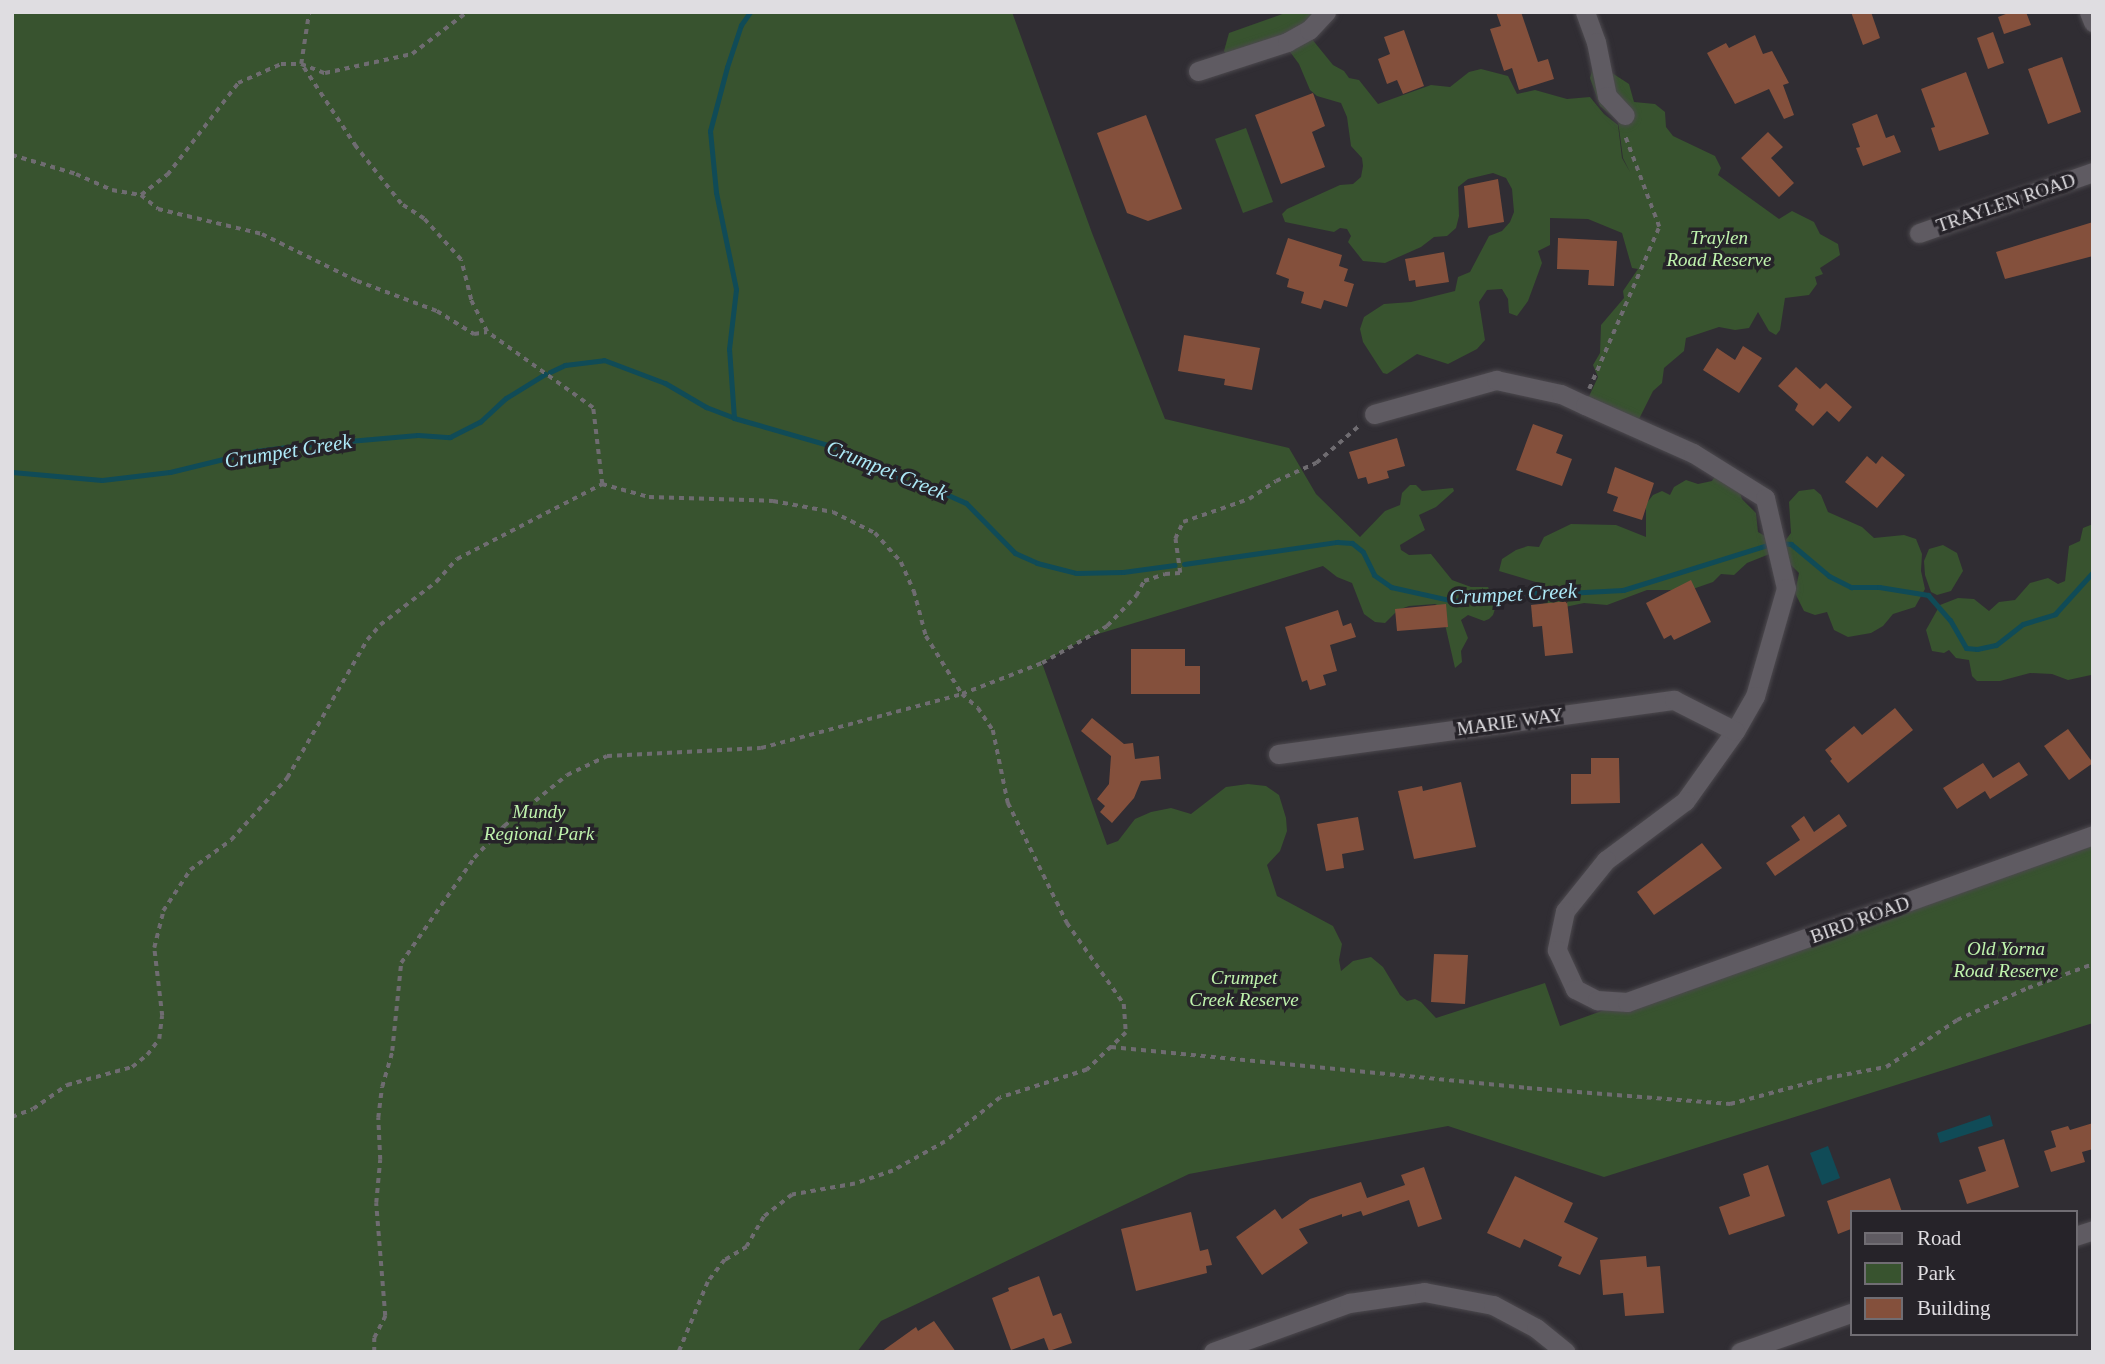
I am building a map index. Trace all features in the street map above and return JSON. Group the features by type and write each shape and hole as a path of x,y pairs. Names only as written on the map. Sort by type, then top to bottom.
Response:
{"street":[{"path":"1198,71 1287,42 1309,30 1326,12"},
{"path":"1585,12 1596,42 1607,96 1625,115"},
{"path":"2090,12 2093,22"},
{"name":"TRAYLEN ROAD","path":"1919,233 2093,172"},
{"path":"1374,414 1496,380 1561,394 1582,403 1693,453 1765,498 1786,588 1755,696 1735,731"},
{"name":"MARIE WAY","path":"1278,754 1674,700 1735,731"},
{"name":"BIRD ROAD","path":"1735,731 1685,801 1606,860 1565,911 1557,950 1575,989 1597,1000 1627,1002 2093,835"},
{"path":"1213,1352 1349,1303 1424,1292 1493,1305 1536,1328 1566,1352"},
{"path":"1740,1352 1850,1313"}],"path":[{"path":"309,12 301,64 356,147 401,204 424,219 461,260 471,300 487,332 593,408 602,484"},
{"path":"141,195 167,175 238,83 281,64 301,64 325,73 412,54 467,12"},
{"path":"1582,403 1659,226 1621,127 1625,115"},
{"path":"12,155 76,174 112,190 141,195 158,209 262,234 368,286 437,311 474,334 487,332"},
{"path":"374,1352 374,1339 385,1315 376,1203 380,1160 378,1118 382,1087 392,1051 401,963 474,858 503,826 567,775 607,756 761,748 962,694 1065,651 1107,626 1136,596 1143,581 1180,571 1175,539 1176,531 1183,522 1249,499 1276,481 1316,463 1374,414"},
{"path":"12,1116 33,1110 67,1085 132,1067 147,1055 159,1039 162,1016 154,948 163,911 190,870 231,840 287,778 367,640 380,625 436,582 457,559 602,484 649,497 773,501 833,512 875,533 901,562 914,591 926,636 962,694 978,708 993,730 1008,803 1067,923 1124,1004 1126,1033 1087,1070 1000,1098 945,1142 892,1171 855,1184 792,1195 764,1217 747,1247 725,1260 708,1282 679,1352"},
{"path":"1111,1047 1527,1088 1730,1104 1826,1078 1886,1067 1957,1020 2028,988 2093,964"}],"green space":[{"name":"Mundy Regional Park","path":"12,12 1012,12 1092,233 1165,419 1289,448 1316,494 1360,537 1385,511 1400,505 1402,493 1410,485 1416,485 1422,491 1453,488 1454,491 1436,507 1419,515 1425,530 1400,545 1401,550 1409,555 1431,554 1452,580 1471,587 1488,587 1497,603 1489,619 1484,621 1468,615 1461,620 1468,638 1461,651 1462,662 1455,668 1441,607 1435,604 1409,606 1398,610 1385,623 1375,622 1364,614 1352,583 1337,577 1323,566 1088,637 1042,663 1107,845 1118,841 1135,819 1151,812 1171,808 1191,814 1226,787 1248,784 1266,786 1279,795 1286,818 1287,831 1280,851 1267,865 1277,896 1333,926 1342,944 1339,960 1341,971 1353,961 1371,957 1383,967 1400,995 1407,1001 1415,999 1421,1002 1436,1018 1545,983 1560,1026 2093,834 2093,1023 1604,1177 1448,1126 1189,1174 881,1321 857,1352 12,1352"},
{"path":"1288,12 1323,12 1308,29 1229,59 1224,51 1229,33"},
{"name":"Traylen Road Reserve","path":"1307,33 1333,65 1344,71 1349,78 1359,80 1378,104 1431,85 1450,87 1469,72 1481,69 1508,76 1517,94 1535,90 1567,99 1590,97 1604,114 1618,125 1622,158 1630,172 1623,158 1618,121 1600,106 1590,78 1593,67 1610,66 1612,73 1629,84 1634,102 1655,104 1665,112 1666,127 1673,136 1715,156 1721,168 1718,175 1779,219 1792,211 1814,222 1820,234 1838,244 1840,255 1820,268 1823,274 1815,277 1817,284 1809,295 1785,298 1780,330 1776,335 1769,331 1758,312 1749,328 1735,330 1719,327 1686,338 1684,351 1664,368 1662,383 1653,391 1635,427 1585,405 1598,377 1593,365 1600,353 1601,325 1624,298 1623,291 1638,269 1632,268 1622,233 1588,219 1550,218 1550,245 1538,251 1542,263 1528,301 1517,316 1509,313 1508,299 1502,289 1487,290 1479,302 1485,340 1477,349 1448,364 1417,354 1387,374 1383,373 1363,342 1360,329 1364,317 1384,304 1411,302 1455,291 1458,277 1470,272 1489,236 1502,231 1510,222 1514,212 1512,189 1506,178 1493,173 1468,179 1458,187 1459,216 1456,228 1447,236 1434,237 1421,247 1385,263 1363,261 1348,242 1351,236 1347,229 1340,228 1334,232 1285,222 1282,214 1287,209 1340,185 1353,184 1361,177 1363,166 1362,158 1351,146 1347,117 1341,103 1317,96 1310,90 1299,64 1285,45"},
{"path":"1246,128 1273,202 1243,213 1215,139"},
{"path":"1716,475 1737,484 1742,499 1756,513 1758,532 1765,536 1772,553 1747,563 1734,575 1721,574 1713,582 1690,590 1647,590 1607,605 1584,603 1565,607 1537,602 1535,599 1539,583 1499,571 1502,559 1528,546 1539,547 1544,537 1571,524 1616,525 1646,537 1646,504 1653,495 1662,491 1670,495 1674,487 1686,480 1698,484 1712,481"},
{"path":"1814,489 1821,495 1828,512 1862,527 1874,538 1904,535 1916,539 1922,554 1921,571 1925,589 1915,607 1893,614 1883,626 1871,633 1848,637 1834,630 1827,612 1815,615 1804,611 1795,593 1799,573 1789,563 1784,542 1791,533 1789,502 1799,491"},
{"path":"2093,524 2091,675 2068,680 2052,674 2030,673 2000,681 1977,681 1972,676 1969,660 1956,658 1949,650 1944,653 1932,651 1926,630 1940,605 1958,598 1974,599 1989,611 1999,602 2015,600 2030,583 2048,578 2058,584 2065,581 2069,546 2080,541 2083,528"},
{"path":"1943,545 1957,553 1963,571 1951,591 1937,595 1931,592 1925,575 1924,561 1929,549"}],"water":[{"path":"1990,1115 1993,1126 1940,1143 1937,1133"},
{"path":"1828,1146 1840,1178 1822,1185 1810,1153"}],"building":[{"path":"1496,12 1521,12 1538,62 1548,59 1554,79 1519,90 1512,68 1504,71 1490,29 1501,26"},
{"path":"1851,12 1871,12 1880,38 1863,45"},
{"path":"2011,12 2026,12 2031,25 2004,34 1998,17"},
{"path":"1404,30 1424,86 1403,94 1397,80 1387,84 1378,59 1390,54 1384,37"},
{"path":"1993,32 2004,63 1988,69 1977,38"},
{"path":"1755,35 1763,54 1772,51 1789,83 1783,85 1794,115 1784,119 1769,89 1735,104 1707,53 1726,43 1729,48"},
{"path":"2062,57 2081,112 2048,124 2028,69"},
{"path":"1966,72 1989,134 1939,151 1931,128 1935,127 1921,89"},
{"path":"1313,93 1325,126 1312,132 1325,167 1281,184 1255,115"},
{"path":"1877,114 1886,138 1894,135 1901,152 1863,166 1856,148 1860,147 1852,124"},
{"path":"1146,115 1182,209 1148,221 1127,213 1097,133"},
{"path":"1768,132 1783,147 1771,158 1794,183 1779,197 1741,158"},
{"path":"1498,179 1504,222 1468,228 1464,186"},
{"path":"2093,222 2093,256 2005,279 1996,252"},
{"path":"1288,238 1342,255 1339,266 1348,269 1344,281 1354,284 1347,307 1324,300 1321,309 1301,303 1304,292 1287,287 1289,279 1276,274"},
{"path":"1558,238 1617,241 1614,286 1588,285 1589,270 1557,269"},
{"path":"1444,252 1449,282 1416,287 1415,280 1409,281 1405,259"},
{"path":"1184,335 1260,348 1252,390 1224,385 1225,379 1178,371"},
{"path":"1743,346 1762,358 1739,393 1703,370 1717,348 1735,360"},
{"path":"1796,367 1820,389 1826,383 1852,407 1839,422 1827,411 1813,426 1795,410 1798,404 1778,386"},
{"path":"1533,424 1563,435 1556,453 1572,459 1562,486 1516,470"},
{"path":"1397,438 1405,466 1387,471 1389,478 1368,484 1366,477 1358,479 1349,452"},
{"path":"1867,456 1876,464 1882,456 1905,475 1877,508 1845,482"},
{"path":"1615,467 1654,483 1642,520 1613,511 1618,497 1607,493"},
{"path":"1691,580 1711,622 1674,640 1671,635 1664,639 1646,603"},
{"path":"1567,601 1573,653 1545,656 1542,626 1533,627 1531,605"},
{"path":"1446,604 1448,627 1397,631 1395,609"},
{"path":"1338,610 1343,626 1351,623 1356,637 1330,645 1337,671 1323,675 1326,685 1310,690 1307,680 1302,682 1285,627"},
{"path":"1131,649 1185,649 1185,666 1200,666 1200,694 1131,694"},
{"path":"1895,708 1913,730 1848,783 1830,761 1832,759 1825,750 1854,726 1862,735"},
{"path":"1092,718 1124,744 1133,743 1135,759 1159,756 1161,779 1141,781 1134,798 1112,823 1100,812 1105,806 1097,799 1109,784 1111,756 1081,731"},
{"path":"2068,729 2093,763 2069,780 2044,746"},
{"path":"1591,758 1619,758 1620,803 1571,804 1571,774 1591,774"},
{"path":"2019,762 2028,775 1990,799 1985,791 1957,809 1943,788 1983,763 1993,778"},
{"path":"1461,782 1476,847 1414,859 1398,791 1422,786 1423,791"},
{"path":"1839,814 1847,826 1775,876 1766,863 1800,840 1791,826 1804,816 1814,832"},
{"path":"1358,817 1364,850 1342,854 1344,868 1326,871 1317,824"},
{"path":"1702,843 1722,868 1654,915 1637,892"},
{"path":"1434,954 1468,955 1465,1004 1431,1002"},
{"path":"2093,1123 2093,1149 2082,1152 2085,1162 2051,1172 2044,1151 2056,1147 2051,1131 2068,1126 2070,1130"},
{"path":"2004,1139 2019,1187 1967,1204 1959,1180 1986,1171 1978,1147"},
{"path":"1768,1165 1785,1216 1729,1235 1719,1207 1750,1196 1743,1174"},
{"path":"1424,1167 1442,1219 1418,1227 1409,1200 1363,1216 1361,1211 1342,1217 1342,1214 1299,1229 1308,1243 1262,1275 1236,1237 1275,1209 1282,1219 1310,1199 1361,1182 1367,1198 1405,1185 1401,1175"},
{"path":"1515,1176 1573,1203 1564,1222 1598,1238 1580,1275 1558,1266 1562,1257 1524,1239 1520,1248 1487,1233"},
{"path":"1890,1178 1901,1210 1850,1210 1850,1229 1838,1234 1827,1201"},
{"path":"1191,1212 1200,1251 1208,1249 1212,1265 1206,1266 1207,1273 1136,1291 1121,1229"},
{"path":"1646,1256 1647,1267 1660,1266 1664,1313 1625,1316 1623,1293 1603,1295 1600,1260"},
{"path":"1039,1276 1053,1316 1061,1313 1072,1343 1049,1351 1044,1338 1011,1350 992,1298 1009,1291 1008,1288"},
{"path":"934,1321 956,1352 881,1352 916,1327 918,1331"}],"waterway":[{"path":"734,418 729,349 736,289 716,192 710,131 741,25 750,12"},
{"name":"Crumpet Creek","path":"550,372 565,365 604,360 665,383 706,407 734,418 849,451 907,483 930,487 966,503 1015,553 1037,563 1076,573 1123,572 1175,565"},
{"name":"Crumpet Creek","path":"12,472 102,480 170,472 256,451 303,445 418,435 450,437 480,422 506,398 545,374"},
{"name":"Crumpet Creek","path":"1184,564 1337,542 1352,543 1363,552 1374,575 1391,587 1454,601 1499,592 1623,590 1771,544"},
{"name":"Crumpet Creek","path":"1778,543 1791,544 1829,576 1851,587 1879,587 1928,595 1950,620 1966,648 1996,645 2023,624 2055,614 2093,572"}],"park label":[{"name":"Old Yorna Road Reserve","path":"2006,960"},
{"name":"Crumpet Creek Reserve","path":"1244,989"}]}
